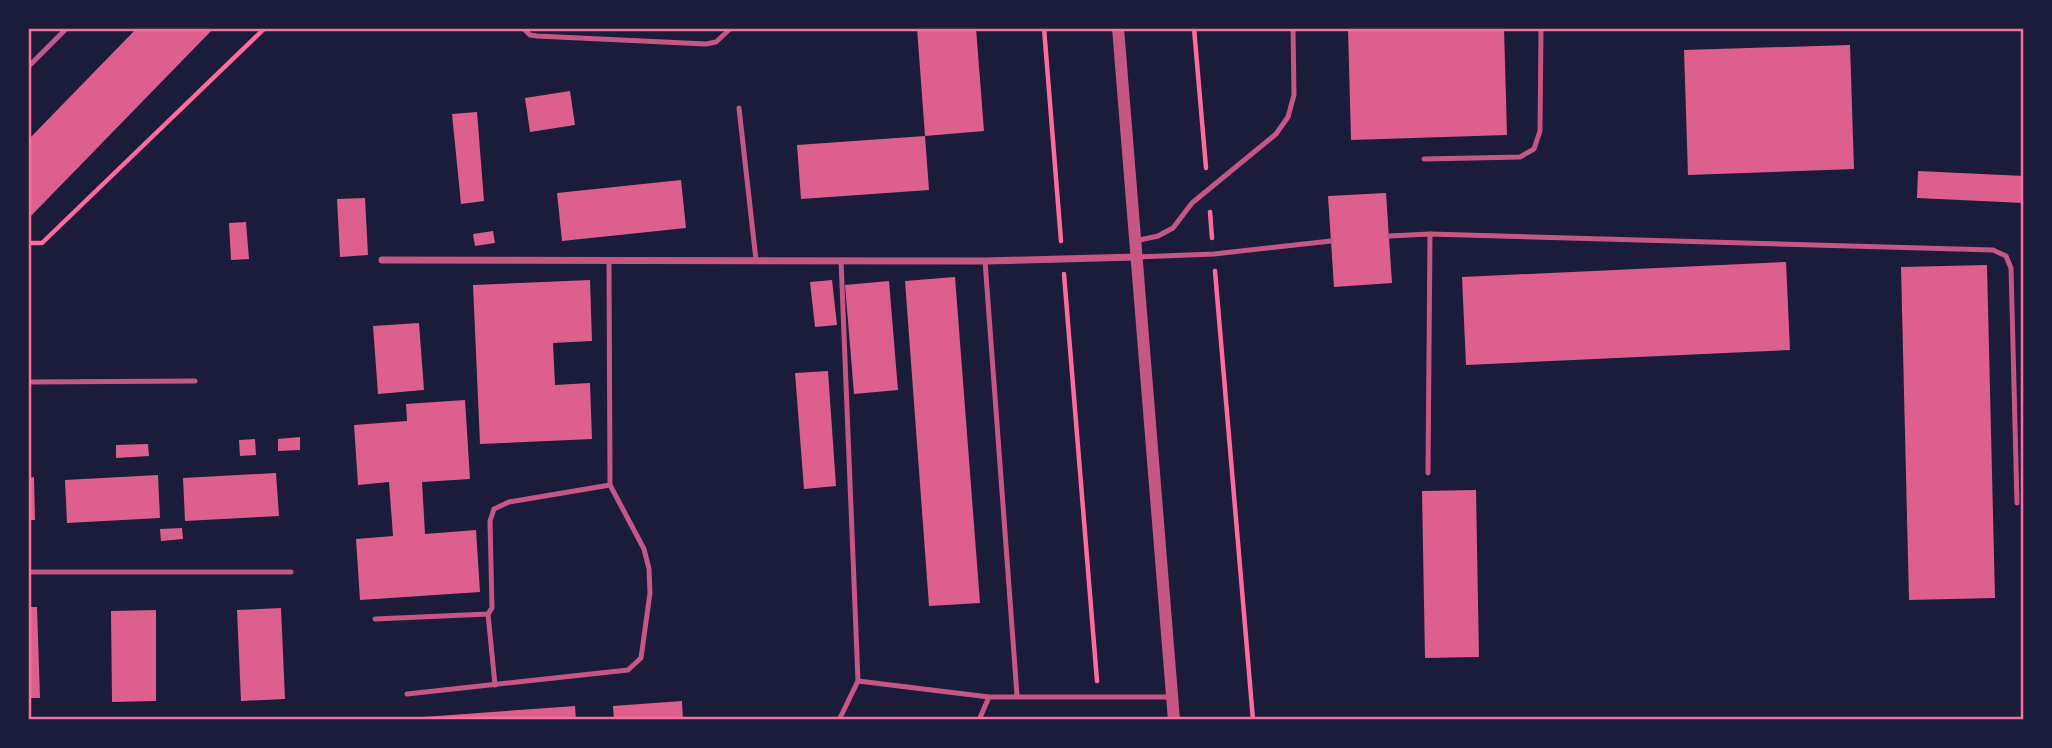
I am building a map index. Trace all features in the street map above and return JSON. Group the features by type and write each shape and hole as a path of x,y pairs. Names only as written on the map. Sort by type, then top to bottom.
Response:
{"street":[{"path":"1118,28 1174,720"},
{"path":"382,260 985,261 1136,257"}],"lane":[{"path":"28,67 67,28"},
{"path":"523,28 530,35 537,36 706,44 716,42 731,28"},
{"path":"1135,241 1157,236 1173,228 1192,203 1264,146 1288,117 1294,95 1293,28"},
{"path":"1424,159 1520,157 1534,149 1540,131 1541,28"},
{"path":"739,108 756,260"},
{"path":"1428,473 1430,234"},
{"path":"1389,236 1430,234 1993,250 2006,256 2011,268 2017,503"},
{"path":"1136,257 1214,254 1331,241"},
{"path":"407,694 628,670 641,658 650,593 649,569 644,549 610,485 609,260"},
{"path":"839,720 858,681 841,260"},
{"path":"985,261 1017,695"},
{"path":"28,382 195,381"},
{"path":"495,685 488,614 492,608 490,521 497,507 610,485"},
{"path":"28,572 291,572"},
{"path":"375,619 488,614"},
{"path":"858,681 989,696 1172,697"},
{"path":"979,720 989,696"}],"path":[{"path":"28,243 42,243 265,28"},
{"path":"1044,28 1099,697"},
{"path":"1194,28 1253,720"}],"building":[{"path":"137,28 214,28 28,219 28,140"},
{"path":"917,28 976,28 984,131 925,136"},
{"path":"1348,28 1504,28 1507,135 1351,140"},
{"path":"1850,45 1854,169 1688,175 1684,50"},
{"path":"570,91 575,125 530,132 525,98"},
{"path":"477,112 484,201 461,204 452,114"},
{"path":"925,136 929,190 801,199 797,145"},
{"path":"1918,171 2024,176 2024,203 1917,198"},
{"path":"681,180 686,228 562,241 557,193"},
{"path":"1386,193 1392,283 1334,287 1328,196"},
{"path":"365,198 368,255 340,257 337,199"},
{"path":"246,222 249,259 231,260 229,223"},
{"path":"493,231 495,243 475,246 473,234"},
{"path":"1786,262 1790,350 1466,365 1462,277"},
{"path":"1987,265 1995,598 1909,600 1901,267"},
{"path":"955,277 980,603 929,606 905,281"},
{"path":"590,280 592,341 553,343 555,385 590,383 592,439 480,444 473,285"},
{"path":"832,280 837,325 815,327 810,282"},
{"path":"889,281 898,390 854,394 845,285"},
{"path":"419,323 424,390 378,394 373,326"},
{"path":"828,371 836,486 804,489 795,373"},
{"path":"465,400 470,479 422,482 425,534 476,530 480,592 360,600 356,539 393,536 389,482 358,485 354,425 407,421 406,404"},
{"path":"300,437 300,450 278,451 278,439"},
{"path":"255,439 256,455 240,456 239,440"},
{"path":"148,444 149,456 116,458 116,445"},
{"path":"276,473 279,516 185,521 183,478"},
{"path":"158,475 160,518 67,523 65,480"},
{"path":"34,477 35,520 28,520 28,478"},
{"path":"1476,490 1479,657 1425,658 1422,491"},
{"path":"182,528 183,539 161,541 160,529"},
{"path":"28,607 37,607 40,698 28,698"},
{"path":"281,608 285,699 241,701 237,610"},
{"path":"156,610 156,701 112,702 111,611"},
{"path":"682,701 683,720 614,720 613,706"},
{"path":"575,706 576,720 409,718"}]}
